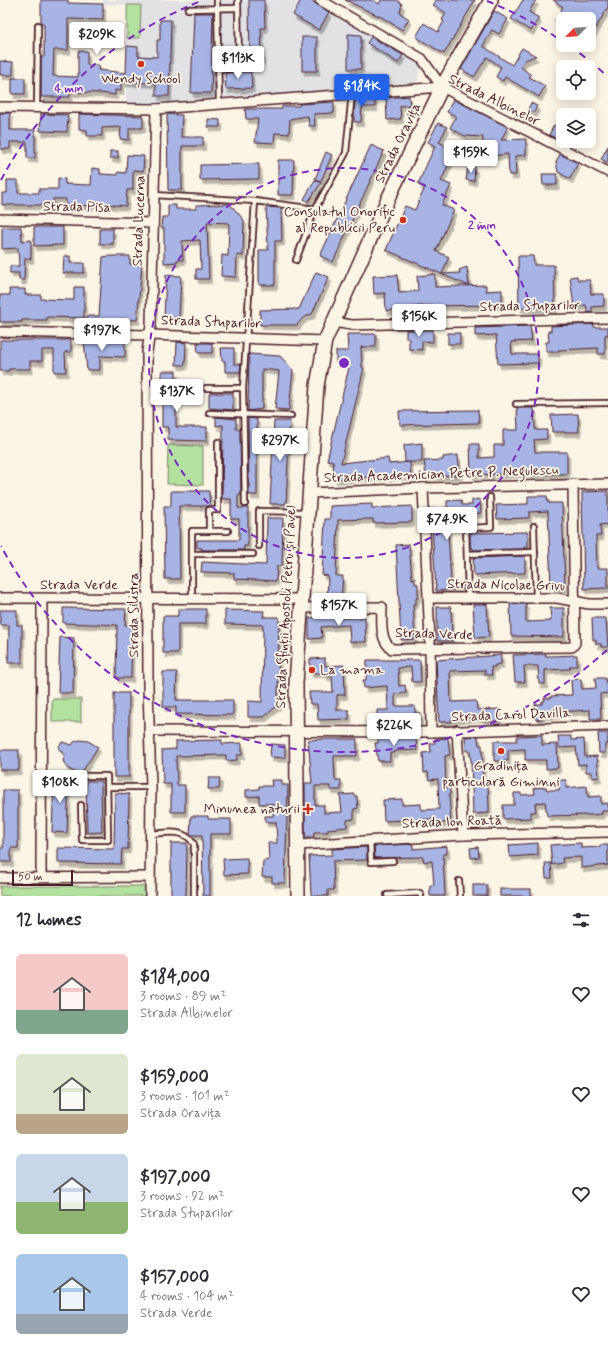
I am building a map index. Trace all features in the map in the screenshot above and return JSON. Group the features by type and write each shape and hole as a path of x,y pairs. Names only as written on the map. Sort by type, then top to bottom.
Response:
{"main road":[{"name":"Strada Oravița","path":"333,322 442,87 491,0"},
{"name":"Strada Sfinții Apostoli Petru și Pavel","path":"298,896 296,683 316,386 324,341 333,322"}],"street":[{"path":"320,0 422,59 442,87"},
{"name":"Strada Albinelor","path":"0,107 156,109 442,87 608,172"},
{"name":"Strada Lucerna","path":"149,334 156,109"},
{"name":"Strada Pisa","path":"0,219 153,223"},
{"name":"Strada Stuparilor","path":"333,322 352,325 608,318"},
{"name":"Strada Stuparilor","path":"0,332 149,334 324,341"},
{"name":"Strada Silistra","path":"149,334 147,352 149,731 151,787 150,896"},
{"path":"573,484 576,602"},
{"name":"Strada Academician Petre P. Negulescu","path":"309,493 423,488 608,484"},
{"path":"423,488 430,649 431,732"},
{"name":"Strada Verde","path":"0,598 192,599 382,607 383,640 386,645 392,649 566,648 575,643 576,602"},
{"name":"Strada Nicolae Grivu","path":"428,598 557,598 589,604 608,604"},
{"path":"41,877 42,599"},
{"name":"Strada Carol Davilla","path":"149,731 431,732 608,726"},
{"path":"457,730 463,835"},
{"name":"Strada Ion Roată","path":"298,845 463,835 608,832"},
{"path":"0,878 150,877"}],"lane":[{"path":"217,0 219,104"},
{"path":"218,69 239,69 238,0"},
{"path":"188,9 238,8"},
{"path":"37,107 38,25"},
{"path":"296,260 316,209 346,153 352,93"},
{"path":"154,195 255,201 316,209"},
{"path":"245,504 243,388 245,337 255,201"},
{"path":"206,388 243,388"},
{"path":"516,404 608,403"},
{"path":"209,414 291,416"},
{"path":"209,531 209,510 218,510 218,442"},
{"path":"468,597 466,528 491,527 490,497"},
{"path":"259,546 259,511 308,512"},
{"path":"534,526 536,598"},
{"path":"192,599 192,531 228,531"},
{"path":"467,554 535,552"},
{"path":"192,554 253,554"},
{"path":"81,776 107,776 108,840 82,840 81,805"},
{"path":"107,787 151,787"},
{"path":"150,834 184,833 190,837 194,844 194,896"},
{"path":"370,840 371,862 393,861"},
{"path":"459,881 460,896"},
{"path":"387,895 420,893 421,896"}],"shaded area":[{"path":"103,0 309,0 421,62 417,83 155,103 126,103 127,5 103,4"}],"green space":[{"path":"127,5 141,5 140,38 127,38"},
{"path":"168,445 203,446 203,485 167,484"},
{"path":"52,699 81,699 81,722 52,722"},
{"path":"0,886 145,886 145,896 0,896"}],"building":[{"path":"41,0 68,0 68,3 103,4 103,20 68,19 68,50 54,50 53,76 78,77 78,51 87,51 87,65 99,65 98,70 126,73 127,46 138,47 138,56 157,57 157,40 160,40 160,20 171,20 169,96 156,96 156,83 121,82 121,91 115,90 115,95 70,92 70,97 41,97 41,57 44,57 44,25 41,23"},
{"path":"249,0 264,0 265,28 261,28 262,60 250,61"},
{"path":"301,0 310,0 329,12 319,30 293,15"},
{"path":"345,0 374,0 379,4 381,0 397,0 402,4 400,13 409,19 402,30 383,18"},
{"path":"436,0 475,0 444,54 416,37 424,23 438,32 444,21 442,20 446,13 433,5"},
{"path":"523,0 536,0 529,12 539,18 531,31 511,19"},
{"path":"553,0 608,0 608,7 596,28 596,12 560,12 563,7"},
{"path":"494,11 508,19 499,34 492,30 483,46 512,65 522,48 536,56 525,60 521,67 531,75 529,77 545,86 539,97 505,77 503,81 496,77 501,67 487,57 474,77 461,69"},
{"path":"194,13 213,13 211,93 191,93"},
{"path":"348,34 361,35 361,69 348,69"},
{"path":"302,37 317,37 317,71 302,71"},
{"path":"371,37 403,55 398,63 367,43"},
{"path":"0,61 13,62 13,75 0,75"},
{"path":"251,72 252,88 226,89 225,73"},
{"path":"12,78 25,78 25,94 12,94"},
{"path":"409,96 410,105 400,106 401,119 387,120 386,98"},
{"path":"375,98 375,107 362,107 361,122 354,122 355,100"},
{"path":"453,99 508,127 501,140 526,139 526,155 515,156 516,175 509,175 508,154 492,156 482,153 483,137 465,136 450,128 456,116 447,112"},
{"path":"334,102 334,113 314,114 315,126 309,126 308,116 290,119 289,134 275,133 274,143 255,142 258,119 246,119 245,109 282,109 282,106 299,106 299,104"},
{"path":"531,103 537,106 534,113 528,109"},
{"path":"0,113 10,113 10,130 35,130 35,158 27,158 27,142 10,142 10,149 0,149"},
{"path":"41,114 68,115 67,132 40,131"},
{"path":"79,114 143,116 143,128 129,128 129,140 120,139 121,127 102,128 102,136 87,136 87,130 79,129"},
{"path":"167,114 182,115 181,137 203,137 203,146 182,146 182,190 168,190"},
{"path":"208,119 220,120 220,127 208,127"},
{"path":"438,123 447,127 439,142 455,151 441,181 451,185 442,205 454,210 436,251 449,257 442,274 460,273 459,270 467,267 469,286 386,250 405,206 415,210 425,187 418,184 435,146 428,142"},
{"path":"554,125 556,126 556,138 549,135"},
{"path":"371,145 384,151 333,262 320,256"},
{"path":"608,146 608,163 601,159"},
{"path":"110,151 118,151 118,158 110,158"},
{"path":"326,152 332,155 321,181 315,179"},
{"path":"560,154 578,163 570,179 558,172 556,162"},
{"path":"127,155 144,156 143,171 133,170 133,190 127,190 126,206 90,203 90,206 77,205 77,208 66,207 66,199 53,199 53,205 2,205 2,193 7,193 7,180 18,180 18,193 39,193 39,189 58,189 58,178 65,179 65,184 91,185 92,168 100,169 100,174 118,175 118,172 126,173"},
{"path":"278,160 294,160 293,195 278,195"},
{"path":"259,164 259,179 200,180 200,165"},
{"path":"468,166 475,167 474,181 466,180"},
{"path":"542,174 557,174 557,185 543,185"},
{"path":"315,180 321,183 308,202 304,199"},
{"path":"230,204 244,220 243,256 237,255 236,277 221,276 222,255 228,256 229,223 207,222 209,279 196,279 196,269 201,269 200,240 182,241 183,260 164,263 164,228 161,228 162,217 168,217 168,205 176,205 176,209 196,209 196,205"},
{"path":"266,207 281,208 282,241 275,241 275,285 259,285 259,250 268,250"},
{"path":"2,227 21,227 22,241 31,240 31,259 25,258 24,280 19,280 19,273 10,273 10,266 19,266 18,248 2,249"},
{"path":"34,227 63,227 63,245 34,246"},
{"path":"100,229 113,229 113,244 100,244"},
{"path":"64,256 70,256 70,263 84,263 84,273 63,273"},
{"path":"130,256 130,264 142,265 137,320 121,319 121,323 87,323 87,316 99,316 103,257"},
{"path":"518,256 533,256 534,265 554,265 555,309 519,308"},
{"path":"316,272 329,277 312,314 303,318 297,325 260,325 260,310 299,309"},
{"path":"435,274 435,287 486,285 486,291 502,290 502,305 421,306 386,311 385,293 374,294 373,276 397,275 399,293 418,291 417,276"},
{"path":"166,275 181,276 179,318 164,318"},
{"path":"577,276 578,280 590,280 591,294 604,294 604,306 592,307 592,312 588,313 586,305 574,307 570,277"},
{"path":"74,287 84,287 84,318 47,317 47,320 0,322 0,295 10,295 9,289 25,289 25,295 41,295 41,299 74,300"},
{"path":"594,324 594,327 608,327 608,335 605,335 605,354 598,354 598,348 546,352 546,342 549,342 548,331 551,331 551,326"},
{"path":"530,326 532,341 511,342 512,354 538,354 538,363 498,364 496,335 475,336 475,328"},
{"path":"406,330 433,330 433,342 422,341 422,350 409,349 409,339 406,338"},
{"path":"448,333 460,333 460,344 448,344"},
{"path":"347,334 376,334 376,347 361,347 362,367 364,368 341,463 388,458 389,464 410,462 411,475 334,479 333,461 327,460 350,363 336,363 336,351 348,351"},
{"path":"0,340 71,340 71,352 65,352 66,372 54,372 54,350 42,350 42,361 30,361 30,369 9,369 9,371 0,371"},
{"path":"84,340 125,341 125,357 100,356 100,370 87,370"},
{"path":"177,342 186,343 185,365 176,365"},
{"path":"197,343 212,343 212,353 198,353"},
{"path":"221,348 234,348 234,364 241,364 240,372 225,372 225,361 222,361"},
{"path":"249,354 280,356 293,370 289,410 275,409 279,371 262,369 262,409 248,411"},
{"path":"162,371 176,371 176,427 207,427 207,441 168,440 168,427 162,427"},
{"path":"209,393 233,393 233,410 209,408"},
{"path":"517,408 534,408 536,430 547,430 547,439 534,440 535,452 567,452 567,474 527,473 471,475 470,444 479,444 479,458 494,457 494,445 503,445 503,430 518,430"},
{"path":"478,410 479,423 400,425 399,411"},
{"path":"578,414 579,432 552,432 551,415"},
{"path":"216,417 236,419 236,429 240,429 241,495 238,495 238,508 248,508 248,546 244,546 244,550 202,550 202,548 197,548 197,540 239,540 239,519 231,519 231,499 222,499 223,425 216,426"},
{"path":"248,418 257,419 257,495 249,495"},
{"path":"274,421 290,421 286,504 270,504"},
{"path":"422,443 422,462 405,462 404,445"},
{"path":"458,455 460,475 426,476 424,461 443,460 443,457"},
{"path":"171,491 209,491 210,506 179,506 180,579 165,579 164,506 171,506"},
{"path":"608,491 608,524 600,525 601,536 596,536 597,568 608,568 608,588 584,589 582,492"},
{"path":"528,496 547,496 548,503 562,503 565,588 551,588 548,511 529,512 529,518 497,519 496,505 528,504"},
{"path":"480,499 481,513 447,515 451,583 464,583 464,589 436,591 431,509 447,508 447,501 461,500 462,505 472,505 472,500"},
{"path":"372,504 372,508 412,506 412,522 373,523 373,519 338,520 336,576 343,576 341,602 327,601 328,576 322,575 325,519 330,519 330,506"},
{"path":"267,518 283,518 282,566 277,566 276,581 234,579 234,573 201,572 202,562 266,565"},
{"path":"528,532 528,547 524,547 525,549 473,550 473,548 470,548 470,533"},
{"path":"409,544 412,579 415,578 415,584 418,584 418,598 416,598 416,604 413,604 415,639 401,640 396,545"},
{"path":"525,556 525,573 474,575 473,558"},
{"path":"473,604 487,604 489,637 475,638"},
{"path":"510,604 526,604 526,622 551,621 550,608 564,608 564,637 511,636"},
{"path":"437,607 451,607 452,641 437,641"},
{"path":"63,608 126,609 125,625 132,625 131,678 116,678 117,625 63,623"},
{"path":"178,609 206,609 206,624 178,624 178,653 163,653 163,616 178,616"},
{"path":"0,610 17,610 17,625 22,625 22,663 8,663 9,625 0,625"},
{"path":"225,610 264,611 263,617 279,617 278,705 264,717 248,717 248,701 262,702 263,625 225,624"},
{"path":"342,615 342,618 365,617 366,642 350,642 349,625 321,627 322,638 309,639 309,618"},
{"path":"592,618 606,618 608,647 601,647 601,644 596,644 596,640 593,640"},
{"path":"60,637 74,638 73,693 58,693"},
{"path":"546,654 546,656 577,655 577,666 570,666 570,669 545,670 545,684 539,684 538,666 524,666 525,682 515,682 513,655"},
{"path":"501,655 501,664 491,667 492,675 485,675 485,670 450,671 451,702 476,701 477,710 499,709 499,721 483,721 483,717 451,719 452,722 439,722 436,660"},
{"path":"325,658 325,666 344,665 345,695 337,695 337,710 349,710 349,719 318,720 317,704 310,704 309,692 333,692 332,676 325,676 325,673 310,673 310,659"},
{"path":"367,660 420,660 421,682 412,682 411,667 398,668 399,686 405,685 406,693 395,694 395,706 415,706 415,713 420,713 420,721 407,722 407,717 377,718 377,710 388,710 387,686 364,688 363,680 366,680"},
{"path":"163,672 177,672 176,700 233,700 233,715 176,714 176,707 163,707"},
{"path":"595,678 605,678 606,683 608,683 608,693 600,694 601,719 590,719 590,710 558,712 558,715 542,715 542,719 536,720 535,704 542,704 542,701 545,701 544,698 551,698 551,696 572,695 571,680 581,679 582,689 596,688"},
{"path":"114,693 129,693 129,777 114,777"},
{"path":"598,733 608,733 608,744 605,744 605,753 599,753"},
{"path":"542,735 542,745 557,744 558,768 546,769 546,760 525,760 525,749 508,750 508,761 494,761 494,741 517,741 517,736"},
{"path":"478,736 479,745 482,745 483,785 488,785 489,813 473,814 470,751 466,751 465,737"},
{"path":"558,736 571,736 571,740 584,739 585,757 597,756 599,777 592,778 592,772 586,772 586,764 578,765 576,747 559,748"},
{"path":"378,738 416,738 417,750 395,751 395,753 390,753 390,761 378,761 375,743 378,743"},
{"path":"448,738 450,755 445,756 446,788 450,787 451,822 436,824 435,819 384,821 383,800 402,799 402,805 421,804 421,810 439,809 438,779 429,780 428,772 424,773 423,753 431,752 430,743 435,743 435,739"},
{"path":"357,739 357,756 334,756 335,780 341,780 341,790 330,790 330,786 315,786 315,805 324,805 324,813 342,812 340,795 354,794 357,796 358,808 354,809 354,819 347,820 347,827 328,829 328,832 314,832 314,837 305,837 305,783 312,783 308,740"},
{"path":"79,740 88,741 98,747 82,772 78,774 67,768 63,761 65,755 58,748 62,742 72,745 74,742"},
{"path":"222,740 222,744 242,743 242,755 237,755 237,760 226,761 226,755 176,756 177,785 185,785 185,812 171,812 171,784 163,784 162,750 176,749 176,741"},
{"path":"271,744 285,745 285,758 270,757"},
{"path":"0,750 19,750 19,770 0,770"},
{"path":"54,776 69,777 67,833 52,832"},
{"path":"209,778 220,778 219,789 208,789"},
{"path":"271,780 282,780 282,785 288,785 285,883 272,883 272,877 262,877 263,861 269,860 268,843 277,843 276,822 265,822 265,816 273,816 273,804 259,804 259,796 246,797 246,790 259,789 259,786 272,786"},
{"path":"559,780 566,780 566,788 587,786 588,797 601,796 601,804 608,803 608,811 602,811 602,814 591,815 547,816 545,802 535,803 536,812 531,812 531,818 503,819 503,805 514,805 514,793 521,793 521,795 535,794 534,788 546,787 547,790 559,790"},
{"path":"86,781 101,781 102,832 87,833"},
{"path":"3,790 18,790 18,848 11,848 11,862 0,862 0,848 3,848"},
{"path":"115,793 129,794 128,849 122,849 121,864 58,863 58,848 114,849"},
{"path":"191,816 208,816 208,819 231,819 231,834 210,834 210,896 203,896 202,835 190,835"},
{"path":"171,843 187,843 186,896 171,896"},
{"path":"538,843 538,855 510,857 509,845"},
{"path":"581,843 581,848 608,845 608,865 581,868 581,857 562,858 563,863 552,865 550,845"},
{"path":"413,844 413,849 447,846 447,854 443,854 445,896 430,896 430,885 434,885 432,861 424,862 423,857 375,858 374,846"},
{"path":"367,847 367,860 333,861 334,890 328,890 328,896 313,896 311,894 309,856 332,855 332,849"},
{"path":"478,847 479,857 471,858 470,848"},
{"path":"247,858 248,874 224,875 223,859"},
{"path":"545,863 551,863 552,878 546,878"},
{"path":"473,885 487,885 487,896 473,896"},
{"path":"500,889 531,889 531,896 500,896"}],"place":[{"name":"Wendy School","path":"141,64"},
{"name":"Consulatul Onorific al Republicii Peru","path":"403,220"},
{"name":"La mama","path":"312,670"},
{"name":"Gradinița particulară Giminni","path":"501,751"},
{"name":"Minunea naturii","path":"308,809"}]}
